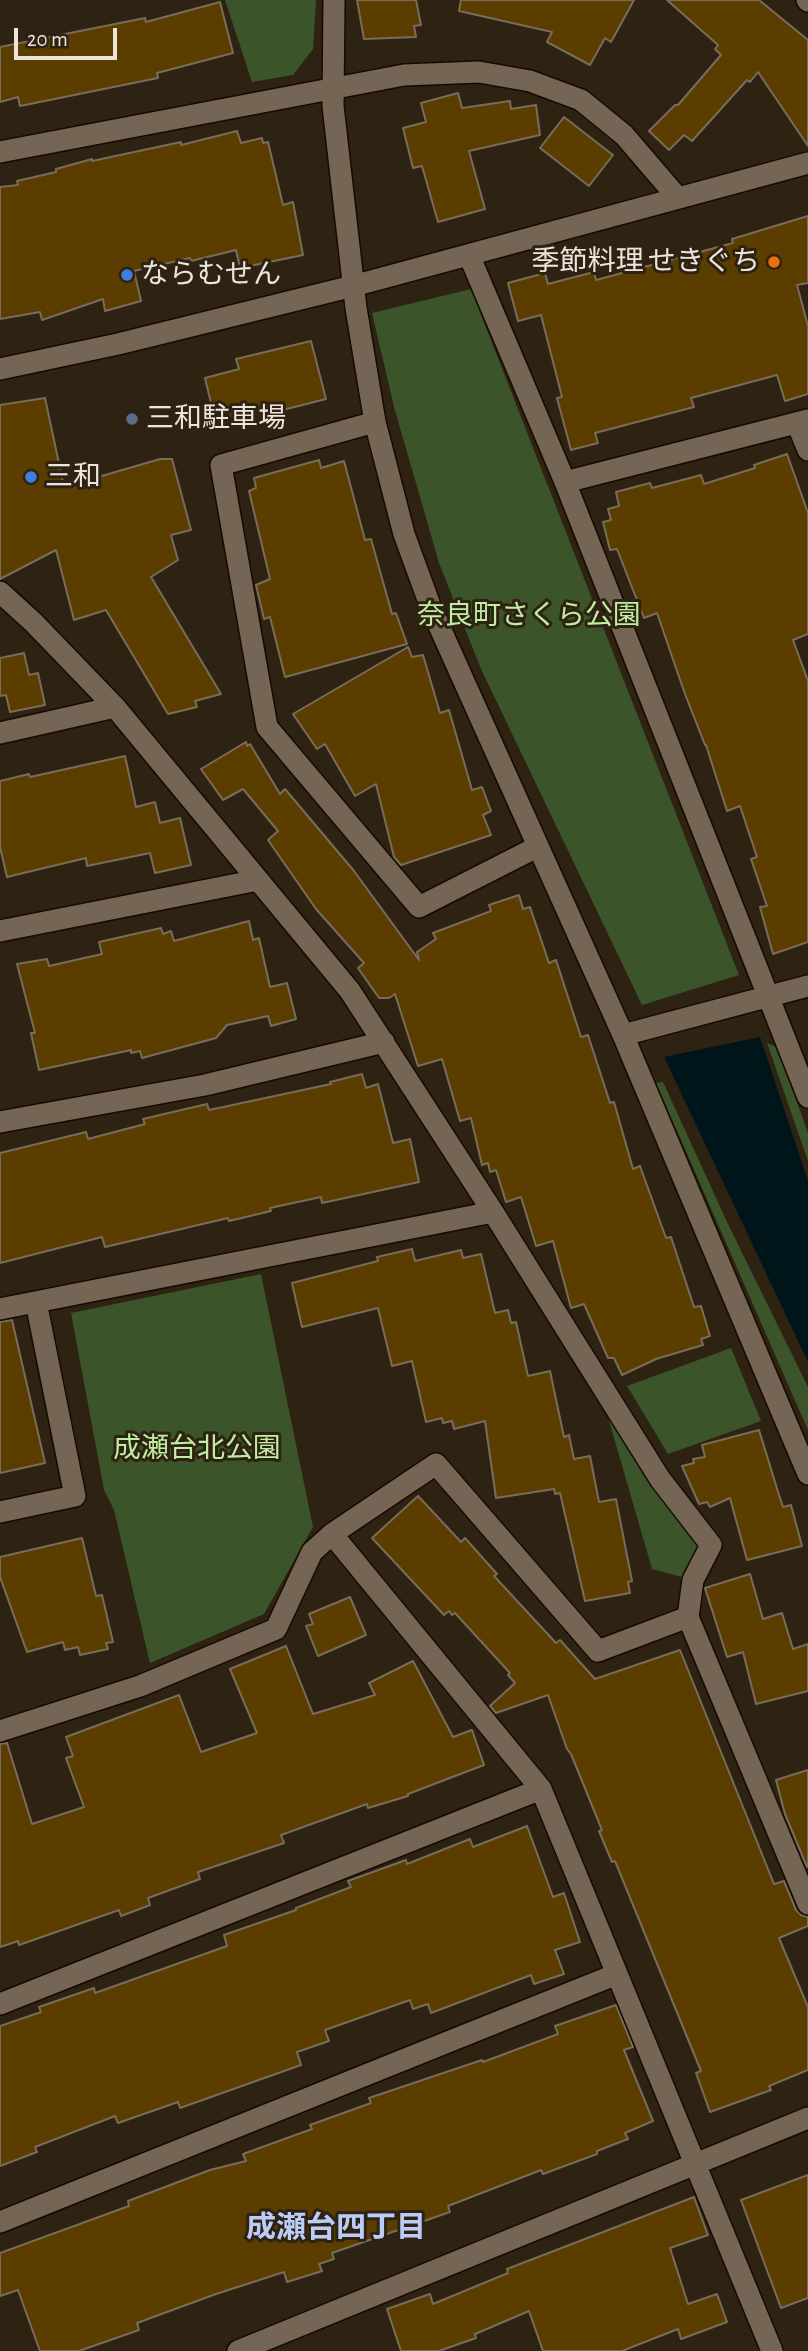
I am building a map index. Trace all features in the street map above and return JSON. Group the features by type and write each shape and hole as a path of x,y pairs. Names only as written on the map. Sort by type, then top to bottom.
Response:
{"street":[{"path":"334,0 333,89 353,285 375,422 404,534 431,608 623,1035 808,1474"},
{"path":"0,152 404,75 479,72 530,81 581,100 624,135 678,198"},
{"path":"0,369 118,344 353,285 808,163"},
{"path":"469,255 565,482 808,1097"},
{"path":"375,422 220,466 267,727 419,906 537,847"},
{"path":"565,482 803,422 808,450"},
{"path":"0,592 33,622 115,708 350,991 493,1212 660,1479 711,1545 693,1580 688,1617 808,1904"},
{"path":"0,733 115,708"},
{"path":"0,931 258,880"},
{"path":"623,1035 808,986"},
{"path":"0,1122 205,1085 384,1042"},
{"path":"0,1309 493,1212"},
{"path":"0,1512 75,1496 36,1302"},
{"path":"0,1731 139,1686 276,1629 312,1552 332,1534 436,1464 598,1651 688,1617"},
{"path":"332,1534 541,1789 772,2351"},
{"path":"0,2004 541,1789"},
{"path":"0,2222 617,1974"},
{"path":"238,2351 808,2118"}],"green space":[{"path":"225,0 316,0 313,49 293,75 252,82"},
{"name":"奈良町さくら公園","path":"471,289 739,975 642,1005 481,669 439,563 394,407 372,313"},
{"path":"767,1043 777,1047 808,1133 808,1161"},
{"path":"663,1082 728,1224 808,1387 808,1430 656,1083"},
{"name":"成瀬台北公園","path":"261,1274 313,1527 264,1614 150,1663 114,1510 104,1490 71,1313"},
{"path":"731,1348 761,1421 668,1454 627,1386"},
{"path":"597,1379 711,1545 693,1580 652,1569"}],"shaded area":[{"path":"760,1037 808,1181 808,1362 664,1057"}],"building":[{"path":"357,0 416,0 421,25 414,26 416,37 364,39"},
{"path":"461,0 634,0 611,42 605,38 590,65 547,42 552,32 459,11"},
{"path":"667,0 759,0 808,40 808,146 758,72 750,82 747,80 692,141 684,135 669,150 649,131 678,105 721,55 715,49 718,45"},
{"path":"220,2 233,53 157,73 158,78 20,106 18,97 0,102 0,47 145,18 146,22"},
{"path":"458,93 462,108 510,101 511,109 536,105 540,135 469,151 485,209 438,222 422,166 413,168 403,128 426,122 421,103"},
{"path":"564,117 613,155 589,186 540,148"},
{"path":"237,131 241,143 262,138 263,143 268,142 283,205 293,202 303,255 240,268 236,250 191,261 190,258 134,271 141,301 105,311 103,299 42,320 40,312 0,319 0,187 18,185 17,181 56,172 56,169 92,159 181,142 181,145"},
{"path":"808,216 808,283 797,285 808,326 808,394 785,401 777,375 691,398 694,407 595,433 598,443 571,450 557,398 562,397 541,315 518,321 508,283 545,273 548,284 594,272 596,280 733,243 732,239"},
{"path":"311,341 326,399 271,413 270,407 215,420 205,378 239,369 236,359"},
{"path":"45,398 64,487 160,459 172,459 191,530 171,535 178,560 151,577 221,694 195,701 197,707 168,714 106,610 74,620 56,550 0,579 0,405"},
{"path":"787,454 808,513 808,634 793,640 808,681 808,942 773,954 760,907 767,906 751,859 757,857 740,806 727,811 706,745 657,613 644,618 617,549 610,550 603,522 611,520 608,509 619,506 616,492 650,483 652,488 701,475 704,484 755,468 754,465"},
{"path":"319,460 321,468 344,461 365,540 371,539 392,614 396,613 407,644 285,677 270,617 264,619 256,585 270,579 249,491 256,488 254,478"},
{"path":"408,647 412,657 423,655 440,713 449,710 472,790 482,787 491,811 483,815 491,835 401,865 394,857 376,784 355,796 325,744 317,749 293,714"},
{"path":"24,653 29,675 38,673 45,705 10,712 6,695 0,696 0,658"},
{"path":"246,742 247,746 250,744 280,794 285,789 354,871 419,960 417,952 436,939 433,933 491,911 489,905 519,895 523,909 530,907 549,963 556,960 581,1037 588,1035 610,1103 614,1102 633,1169 640,1166 666,1238 671,1237 694,1307 701,1306 710,1336 701,1339 703,1345 656,1359 622,1375 614,1358 608,1358 584,1304 571,1308 553,1241 536,1246 521,1197 506,1202 496,1170 490,1172 488,1163 482,1165 471,1118 460,1121 442,1059 418,1066 395,994 389,998 379,998 358,968 364,963 316,909 268,840 278,831 243,789 223,800 201,769"},
{"path":"125,756 136,807 155,802 160,823 180,818 191,865 155,873 150,853 87,866 86,858 7,877 0,847 0,781"},
{"path":"249,921 253,940 259,938 270,987 287,983 296,1019 271,1026 268,1016 227,1025 216,1038 142,1058 140,1051 131,1053 131,1050 39,1070 31,1033 35,1033 17,964 47,959 49,966 102,954 99,942 161,928 163,934 171,931 174,941"},
{"path":"362,1074 366,1088 378,1084 393,1143 410,1139 419,1182 322,1203 321,1197 270,1208 271,1211 229,1221 228,1218 105,1247 102,1237 0,1263 0,1153 86,1132 88,1139 145,1124 143,1119 207,1104 209,1110 331,1084 330,1082"},
{"path":"412,1249 415,1261 461,1250 463,1258 481,1254 495,1313 508,1310 511,1323 516,1322 528,1376 550,1371 564,1437 569,1435 574,1459 590,1456 599,1502 616,1499 632,1581 628,1582 630,1593 585,1601 560,1493 555,1494 554,1489 496,1498 485,1421 454,1429 452,1421 443,1423 442,1418 426,1422 412,1361 392,1366 378,1308 302,1327 292,1283 378,1261 377,1257"},
{"path":"12,1320 45,1463 0,1473 0,1322"},
{"path":"759,1430 783,1507 791,1505 802,1546 747,1560 730,1498 710,1507 707,1502 699,1504 682,1466 694,1463 693,1459 705,1457 702,1445"},
{"path":"418,1496 461,1542 465,1538 497,1574 494,1576 556,1643 560,1640 595,1679 680,1650 774,1884 784,1881 796,1910 808,1917 808,1926 779,1938 808,2007 808,2070 769,2086 771,2090 710,2112 696,2073 701,2071 615,1861 612,1862 599,1831 602,1830 567,1749 548,1695 496,1713 490,1706 515,1683 508,1675 510,1673 455,1613 452,1615 449,1611 444,1615 372,1538"},
{"path":"82,1538 96,1596 102,1595 113,1642 106,1643 108,1649 80,1655 78,1647 65,1650 63,1642 27,1652 0,1577 0,1557"},
{"path":"750,1574 763,1619 782,1613 793,1649 808,1644 808,1691 756,1704 743,1652 727,1657 705,1588"},
{"path":"350,1597 366,1635 318,1656 306,1626 313,1624 309,1614"},
{"path":"286,1646 313,1714 375,1695 369,1683 413,1661 453,1737 472,1730 484,1765 408,1796 368,1808 367,1804 281,1835 284,1843 198,1872 200,1879 148,1898 150,1905 121,1916 119,1910 19,1945 18,1941 0,1947 0,1744 7,1743 32,1824 84,1807 66,1758 73,1756 66,1737 179,1695 201,1752 257,1733 230,1669"},
{"path":"808,1770 807,1867 785,1814 776,1780"},
{"path":"527,1826 553,1897 564,1893 580,1942 555,1950 564,1974 534,1984 531,1975 431,2013 428,2004 413,2009 410,2000 325,2030 329,2041 297,2052 301,2065 180,2108 178,2102 118,2123 115,2116 35,2147 37,2152 0,2166 0,2026 41,2012 39,2007 94,1988 95,1993 227,1946 224,1935 351,1887 348,1881 406,1860 407,1864 470,1839 473,1847"},
{"path":"616,2005 633,2047 624,2050 653,2121 625,2133 628,2139 597,2151 597,2154 543,2174 541,2170 448,2206 450,2212 332,2253 334,2259 319,2264 322,2271 287,2282 284,2272 216,2294 137,2323 139,2330 79,2351 40,2351 18,2290 0,2296 0,2253 129,2206 128,2201 210,2170 246,2161 243,2154 312,2129 310,2125 371,2103 369,2098 482,2060 483,2062 558,2034 555,2026"},
{"path":"808,2175 808,2298 781,2308 741,2200"},
{"path":"694,2197 708,2235 670,2248 688,2304 717,2294 727,2322 681,2339 678,2329 622,2351 543,2351 529,2311 475,2334 476,2338 439,2351 401,2351 387,2309 430,2294 433,2304 508,2273 507,2269"}],"place":[{"name":"季節料理 せきぐち","path":"774,262"},
{"name":"ならむせん","path":"127,275"},
{"name":"三和駐車場","path":"132,419"},
{"name":"三和","path":"31,477"}],"district":[{"name":"成瀬台四丁目","path":"336,2228"}]}
